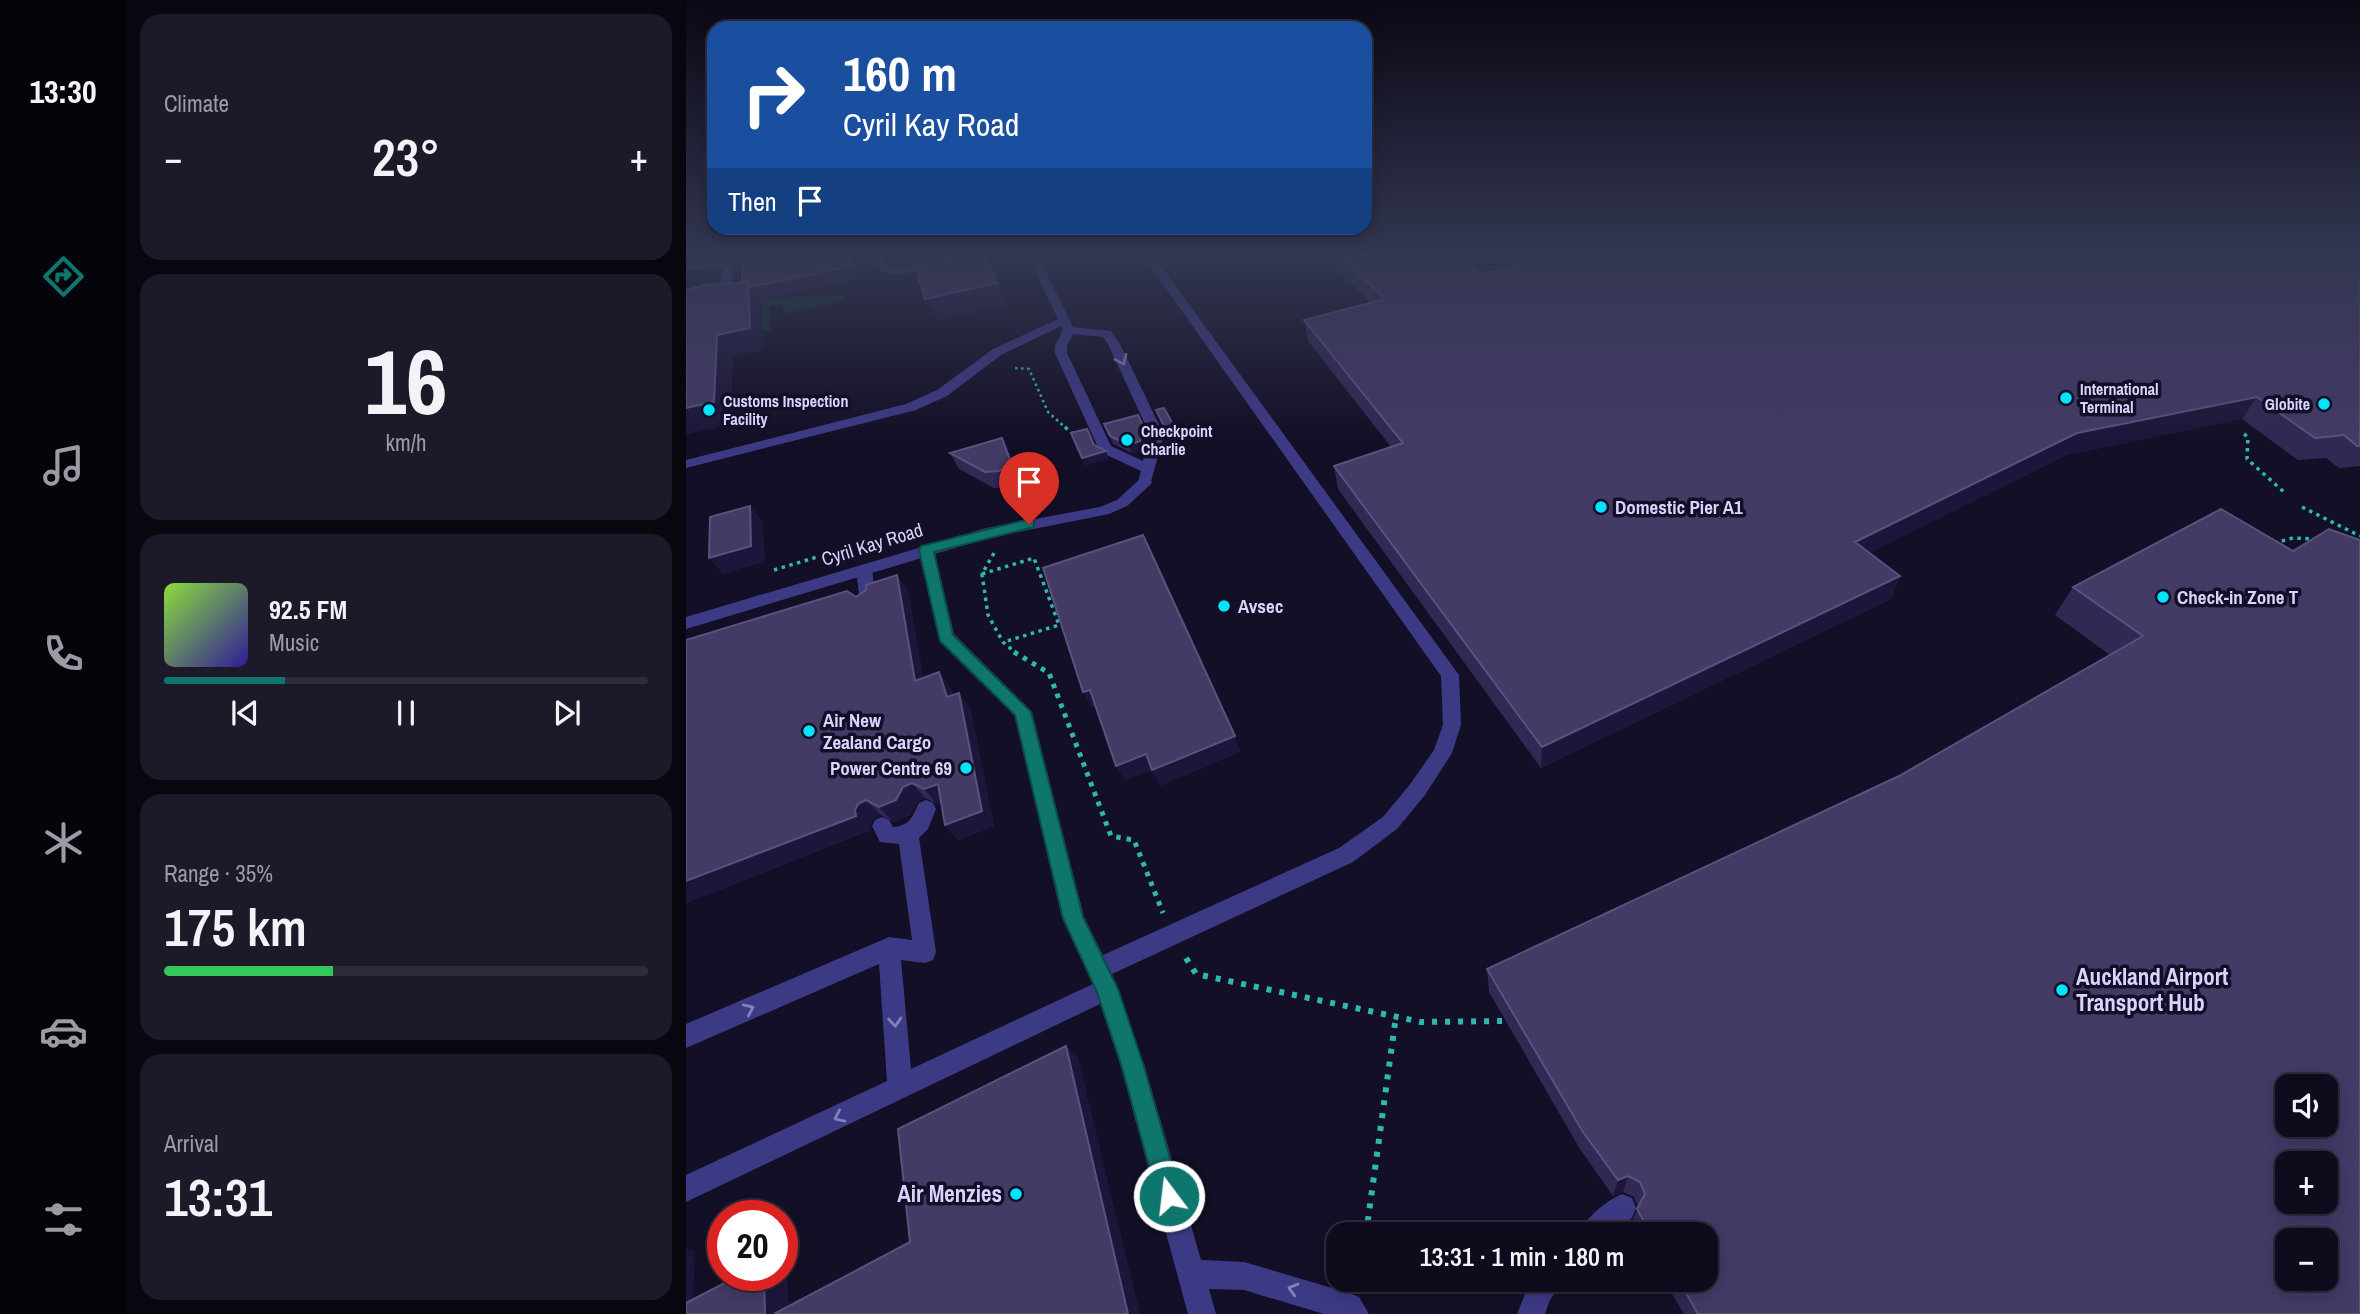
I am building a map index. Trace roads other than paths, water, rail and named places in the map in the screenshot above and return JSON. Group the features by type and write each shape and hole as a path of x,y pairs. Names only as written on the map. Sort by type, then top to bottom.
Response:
{"street":[{"path":"686,464 911,407 942,393 997,352 1067,325 1107,334 1114,344 1157,435 1146,475 1105,449 1061,354 1067,325 1062,315"},
{"path":"686,1189 900,1088 1102,979 1172,935 1346,855 1391,823 1418,789 1441,753 1452,725 1450,675 1373,564 1296,464 1190,315"},
{"name":"Cyril Kay Road","path":"686,623 986,533 1104,511 1122,503 1146,475"},
{"path":"926,550 946,637 1023,712 1073,918 1102,979 1133,1067 1202,1314"},
{"path":"864,569 868,604"},
{"path":"882,826 887,836 908,835 921,823 926,809"},
{"path":"686,1036 889,948 925,952 908,835"},
{"path":"889,948 900,1088"},
{"path":"1606,1222 1622,1208"},
{"path":"1190,1274 1244,1276 1349,1307 1355,1314"},
{"path":"1531,1314 1539,1292"}],"place":[{"name":"International Terminal","path":"2066,398"},
{"name":"Globite","path":"2324,404"},
{"name":"Customs Inspection Facility","path":"709,410"},
{"name":"Checkpoint Charlie","path":"1127,440"},
{"name":"Domestic Pier A1","path":"1601,507"},
{"name":"Check-in Zone T","path":"2163,597"},
{"name":"Avsec","path":"1224,606"},
{"name":"Air New Zealand Cargo","path":"809,731"},
{"name":"Power Centre 69","path":"966,768"},
{"name":"Auckland Airport Transport Hub","path":"2062,990"},
{"name":"Air Menzies","path":"1016,1194"}]}
